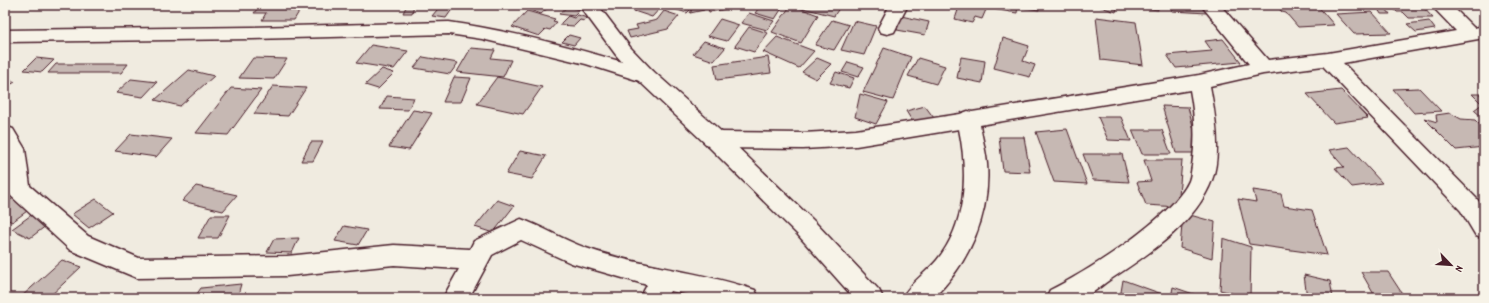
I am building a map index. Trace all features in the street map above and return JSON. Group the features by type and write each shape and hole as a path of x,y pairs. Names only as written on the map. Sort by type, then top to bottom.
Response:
{"street":[{"path":"588,5 623,51 646,76 716,140 806,228 868,297"},
{"path":"887,28 899,5"},
{"path":"1210,5 1263,67"},
{"path":"1440,5 1477,34"},
{"path":"5,36 229,34 449,28 482,33 590,59 646,76"},
{"path":"716,140 803,140 856,138 968,118 1199,82 1263,67 1328,59 1477,34"},
{"path":"1328,59 1477,204 1484,229"},
{"path":"1059,298 1071,292 1145,241 1182,209 1201,182 1207,147 1204,106 1199,82"},
{"path":"915,298 927,288 954,255 969,219 975,190 976,164 968,118"},
{"path":"5,134 14,150 19,190 79,244 137,268 287,266 394,256 477,260"},
{"path":"456,298 483,248 521,229 658,289 732,293 746,298"}],"building":[{"path":"260,5 303,5 294,20 262,20 266,13 254,13"},
{"path":"407,5 414,5 412,13 403,13"},
{"path":"441,5 455,5 446,18 432,16"},
{"path":"537,5 551,5 541,14 530,10"},
{"path":"639,5 662,6 652,17 634,11"},
{"path":"674,5 687,5 693,7 687,13 671,8"},
{"path":"695,5 704,8 704,10 690,13"},
{"path":"707,5 731,5 732,8 709,12"},
{"path":"761,5 784,5 775,19 755,13"},
{"path":"791,5 818,15 801,43 772,32"},
{"path":"805,5 841,5 834,16 803,8"},
{"path":"953,5 988,5 982,19 975,17 972,23 955,19 958,10 952,8"},
{"path":"993,5 1018,5 1017,13 992,9"},
{"path":"1025,5 1039,5 1039,10 1025,8"},
{"path":"1095,5 1118,5 1116,12"},
{"path":"1157,5 1158,10 1129,6"},
{"path":"1170,5 1204,6 1207,13 1172,11"},
{"path":"1276,5 1317,5 1334,25 1298,27 1286,13 1282,12"},
{"path":"1370,5 1383,5 1390,14 1381,14 1378,9 1373,8"},
{"path":"1390,5 1421,5 1433,18 1409,18 1403,12 1397,12"},
{"path":"568,6 580,10 574,16 559,14"},
{"path":"527,11 555,19 553,21 557,22 550,30 546,29 539,36 512,27"},
{"path":"664,11 679,16 668,29 630,38 627,31 638,29 636,25 657,20"},
{"path":"1372,12 1391,33 1354,34 1336,14"},
{"path":"749,13 774,21 767,30 741,23"},
{"path":"578,15 587,18 584,21 580,20 574,26 559,25 568,16 574,18"},
{"path":"901,16 929,22 925,35 897,30"},
{"path":"1096,17 1136,22 1143,65 1101,60"},
{"path":"720,19 739,25 727,41 708,36"},
{"path":"832,20 849,25 834,50 815,45"},
{"path":"854,21 876,26 864,55 841,50"},
{"path":"1429,21 1435,29 1416,32 1407,24"},
{"path":"749,27 768,33 754,52 735,46"},
{"path":"569,35 580,38 574,45 562,42"},
{"path":"777,37 814,51 799,68 763,52"},
{"path":"1003,38 1029,46 1023,61 1035,65 1030,77 994,68"},
{"path":"1223,39 1241,62 1176,68 1167,55 1212,51 1205,41"},
{"path":"704,41 725,48 714,61 693,54"},
{"path":"371,45 408,51 394,69 356,63"},
{"path":"471,48 495,50 491,58 511,60 503,77 457,72"},
{"path":"884,48 911,57 893,100 863,92"},
{"path":"423,57 458,63 450,74 414,68"},
{"path":"768,57 771,73 717,80 714,65"},
{"path":"961,57 985,61 982,83 957,78"},
{"path":"36,58 54,60 42,72 24,70"},
{"path":"253,58 287,59 274,79 239,78"},
{"path":"817,58 831,64 816,79 802,72"},
{"path":"918,58 945,66 936,84 908,76"},
{"path":"848,62 864,67 858,77 842,72"},
{"path":"56,64 128,64 121,73 48,73"},
{"path":"382,69 394,73 378,89 365,85"},
{"path":"189,70 214,76 180,106 155,100"},
{"path":"836,72 854,78 849,88 830,83"},
{"path":"6,77 15,82 5,88 5,78"},
{"path":"454,77 471,78 461,102 443,102"},
{"path":"497,77 542,87 523,114 477,104"},
{"path":"131,79 157,82 143,97 116,93"},
{"path":"273,86 306,88 288,116 254,114"},
{"path":"231,88 261,90 228,135 196,133"},
{"path":"1419,88 1441,111 1414,113 1393,89"},
{"path":"1341,90 1368,118 1334,123 1307,94"},
{"path":"860,94 888,102 876,124 855,117"},
{"path":"1472,94 1484,94 1484,119 1474,110 1482,104"},
{"path":"387,96 414,98 408,110 380,109"},
{"path":"925,106 934,118 914,124 906,111"},
{"path":"1162,106 1188,107 1200,153 1176,153"},
{"path":"413,110 432,113 409,150 389,147"},
{"path":"1450,113 1461,119 1475,120 1484,129 1484,147 1456,150 1424,118 1437,122 1436,115"},
{"path":"1098,117 1121,117 1131,141 1108,140"},
{"path":"1067,129 1087,184 1054,182 1036,132"},
{"path":"1132,130 1162,130 1171,154 1142,154"},
{"path":"131,134 172,139 156,157 115,151"},
{"path":"999,137 1024,137 1030,172 1003,171"},
{"path":"311,142 323,142 313,161 301,161"},
{"path":"1349,147 1382,183 1352,187 1335,168 1344,167 1329,150"},
{"path":"520,151 546,156 532,179 506,174"},
{"path":"1083,154 1122,154 1129,182 1093,180"},
{"path":"1144,160 1182,160 1178,207 1146,205 1137,182 1151,181"},
{"path":"196,186 237,195 223,211 182,201"},
{"path":"1253,190 1281,194 1284,206 1312,210 1327,255 1249,244 1238,199 1256,202"},
{"path":"16,196 34,206 12,222 5,218 5,204"},
{"path":"96,199 113,212 89,228 72,214"},
{"path":"497,200 514,206 493,233 475,227"},
{"path":"34,213 51,222 30,238 12,229"},
{"path":"1183,213 1215,222 1212,258 1180,248"},
{"path":"211,215 230,215 218,238 198,238"},
{"path":"344,226 367,230 358,245 335,241"},
{"path":"299,238 292,253 267,252 274,239"},
{"path":"1223,238 1251,247 1250,298 1220,290"},
{"path":"62,260 81,267 48,298 21,297"},
{"path":"1361,272 1388,272 1405,298 1376,298"},
{"path":"1304,275 1330,281 1333,298 1307,298"},
{"path":"1123,280 1162,294 1162,298 1120,298"},
{"path":"241,284 237,298 194,298 201,288"},
{"path":"1173,287 1205,298 1171,298"},
{"path":"286,294 284,298 248,298 249,295"}]}
